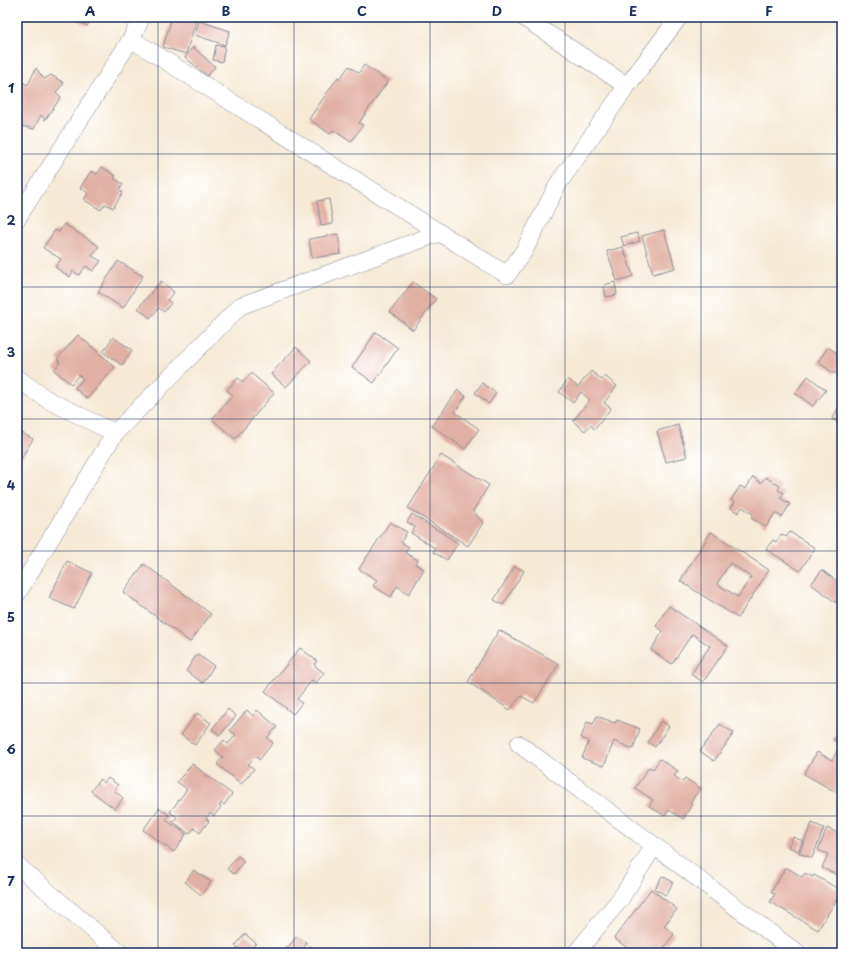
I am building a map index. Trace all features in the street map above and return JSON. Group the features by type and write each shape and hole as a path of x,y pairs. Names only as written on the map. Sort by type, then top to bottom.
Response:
{"street":[{"path":"17,218 131,39 142,17"},
{"path":"523,17 626,86"},
{"path":"131,39 507,275 524,251 558,184 626,86 679,17"},
{"path":"17,594 115,433 240,306 439,233"},
{"path":"17,378 48,400 115,433"},
{"path":"519,744 797,953"},
{"path":"576,953 621,898 654,846"},
{"path":"17,865 120,953"}],"building":[{"path":"79,17 92,18 87,26 77,20"},
{"path":"172,17 184,17 196,21 186,54 163,47"},
{"path":"199,21 230,31 225,45 195,35"},
{"path":"216,45 225,46 222,62 213,60"},
{"path":"193,47 215,67 207,76 185,57"},
{"path":"364,65 388,81 359,123 363,125 351,142 333,130 330,134 309,119 338,77 340,79 349,66 359,73"},
{"path":"36,68 44,79 51,75 64,83 56,92 61,97 45,120 41,115 34,129 17,125 17,94 22,82 28,85"},
{"path":"102,167 116,176 114,178 123,184 119,190 123,192 113,208 105,204 101,210 84,200 88,193 80,188 91,171 97,174"},
{"path":"329,199 333,224 321,226 317,201"},
{"path":"64,224 99,246 92,256 101,261 93,271 86,266 79,275 73,271 70,277 55,267 61,259 43,248 55,230 59,232"},
{"path":"664,230 675,268 653,274 642,236"},
{"path":"637,233 640,241 624,246 621,237"},
{"path":"338,234 341,254 312,258 309,239"},
{"path":"623,247 633,276 617,281 607,251"},
{"path":"118,261 143,276 123,308 98,292"},
{"path":"161,281 174,292 167,300 171,303 164,312 159,308 150,318 138,308"},
{"path":"413,282 436,299 413,330 390,312"},
{"path":"615,282 617,295 606,297 604,285"},
{"path":"376,332 398,348 374,383 352,367"},
{"path":"78,335 115,367 87,399 75,388 83,379 79,375 71,384 54,370 60,362 57,359"},
{"path":"113,337 132,350 122,365 103,352"},
{"path":"296,347 311,361 286,387 271,374"},
{"path":"828,347 842,357 842,363 835,374 818,362"},
{"path":"591,371 602,380 605,376 617,386 604,403 611,408 595,429 590,425 585,431 573,421 590,400 581,392 573,403 559,392 568,379 578,387"},
{"path":"251,373 274,393 235,439 212,419 233,395 227,390 238,378 243,382"},
{"path":"808,376 826,390 813,406 795,393"},
{"path":"482,383 496,393 489,404 475,393"},
{"path":"458,390 466,396 455,412 479,429 465,449 432,426"},
{"path":"842,402 842,425 832,419"},
{"path":"678,425 687,457 666,462 657,431"},
{"path":"17,430 33,439 17,465"},
{"path":"441,455 489,485 473,511 483,523 468,546 408,508"},
{"path":"753,477 761,483 765,477 780,486 778,490 784,493 780,498 790,504 782,517 775,513 766,527 751,518 753,514 742,507 738,513 731,508 735,502 731,500 740,486 746,489"},
{"path":"412,514 458,543 447,560 433,552 435,548 411,533 415,527 407,522"},
{"path":"390,522 407,532 401,542 409,547 405,553 418,560 415,564 424,569 409,594 397,586 391,597 373,586 377,580 359,569"},
{"path":"711,532 769,570 738,618 680,581","holes":["730,563 751,577 738,597 717,584"]},
{"path":"790,532 815,548 800,571 766,549 773,540 776,542 781,534 786,537"},
{"path":"67,561 92,573 74,609 49,598"},
{"path":"144,564 211,614 190,642 123,592"},
{"path":"515,566 524,571 503,605 494,600"},
{"path":"822,570 842,585 842,607 811,584"},
{"path":"669,606 728,646 703,682 691,674 710,646 692,634 672,664 651,650 663,631 656,626"},
{"path":"499,630 559,664 534,703 521,696 510,710 468,682"},
{"path":"300,648 317,661 314,665 324,673 316,683 312,680 297,699 302,703 293,714 265,691"},
{"path":"197,654 214,666 203,683 186,671"},
{"path":"228,709 236,716 220,735 212,729"},
{"path":"247,710 253,716 257,710 277,727 267,738 273,743 259,760 256,756 248,764 254,769 241,784 217,764 223,757 215,750 224,740 228,744 236,735 230,730"},
{"path":"197,713 211,723 195,745 181,735"},
{"path":"597,716 615,723 617,720 640,729 633,749 614,741 604,766 582,758 589,741 581,738 587,722 593,724"},
{"path":"661,721 669,726 655,747 648,742"},
{"path":"720,724 734,733 714,761 700,751"},
{"path":"842,725 841,795 804,774 817,752 832,760 841,744 833,740"},
{"path":"660,759 678,771 674,776 683,782 685,778 700,788 690,803 692,804 683,819 669,810 665,816 649,806 653,800 635,788 649,767 653,769"},
{"path":"192,764 232,794 224,805 221,803 219,806 221,807 214,816 210,813 206,819 209,821 200,833 194,828 189,834 173,822 177,817 170,812 187,789 177,782"},
{"path":"108,778 118,785 114,790 123,798 115,809 91,791 100,779 104,783"},
{"path":"159,808 169,815 166,820 186,834 174,852 143,830"},
{"path":"812,823 824,828 812,858 799,853"},
{"path":"827,828 842,835 842,877 822,868 828,854 818,850"},
{"path":"793,837 803,841 798,851 788,847"},
{"path":"238,856 244,861 234,874 227,869"},
{"path":"786,867 802,877 805,873 813,877 814,875 842,891 818,930 770,902 775,894 771,892"},
{"path":"194,870 211,882 201,895 185,882"},
{"path":"662,876 673,882 666,895 655,889"},
{"path":"651,889 677,909 664,926 674,934 660,953 634,953 614,938"},
{"path":"245,934 256,943 248,953 244,953 235,946"},
{"path":"297,936 307,943 299,953 288,953 285,951"},
{"path":"311,946 319,953 305,953"}]}
